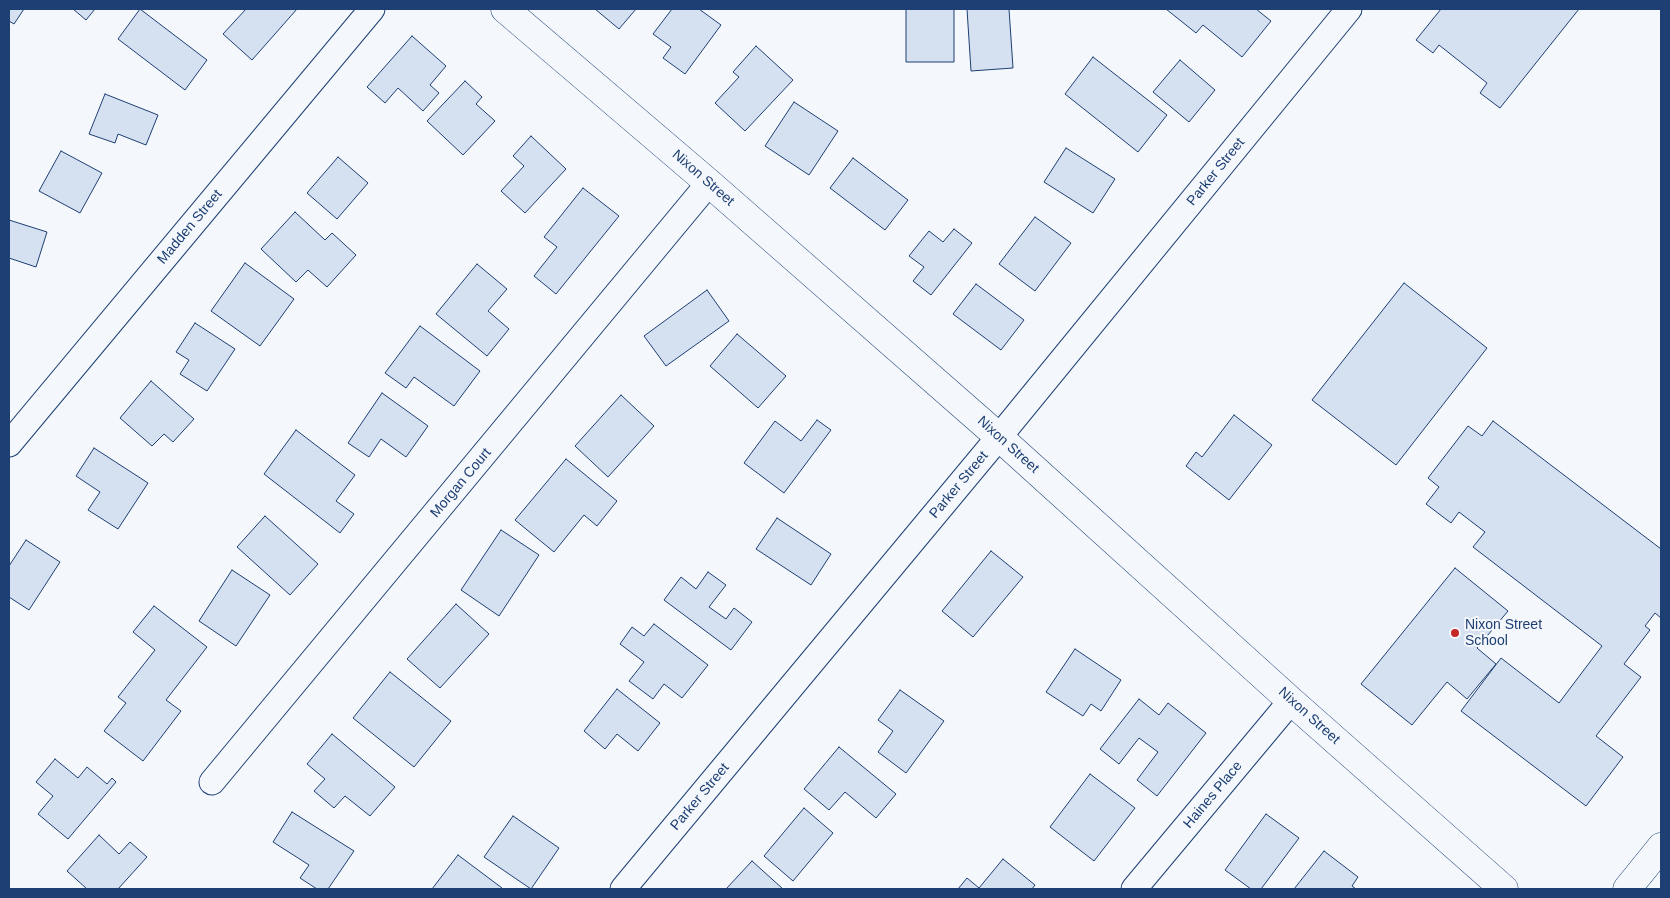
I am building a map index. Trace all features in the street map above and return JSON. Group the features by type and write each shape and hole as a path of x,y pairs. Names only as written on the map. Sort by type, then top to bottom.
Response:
{"street":[{"name":"Madden Street","path":"9,444 372,9"},
{"name":"Nixon Street","path":"505,9 709,183 999,437 1291,701 1504,889"},
{"name":"Parker Street","path":"623,889 999,437 1349,9"},
{"name":"Morgan Court","path":"212,782 709,183"},
{"name":"Haines Place","path":"1134,889 1291,701"},
{"path":"1627,889 1661,847"}],"building":[{"path":"9,9 24,9 14,24 9,21"},
{"path":"73,9 95,9 86,20"},
{"path":"140,9 207,60 185,90 118,39"},
{"path":"246,9 297,9 252,60 223,34"},
{"path":"595,9 636,9 619,29"},
{"path":"672,9 699,9 721,25 685,74 663,58 671,47 653,34"},
{"path":"906,9 954,9 954,62 906,62"},
{"path":"967,9 1009,9 1013,68 971,71"},
{"path":"1166,9 1256,9 1271,21 1242,57 1203,25 1196,33"},
{"path":"1441,9 1579,9 1500,108 1480,93 1487,83 1439,45 1433,53 1416,40"},
{"path":"412,36 446,66 430,85 439,93 423,111 398,88 385,103 367,87"},
{"path":"756,46 793,80 745,131 715,103 739,77 733,72"},
{"path":"1093,57 1167,115 1138,152 1065,94"},
{"path":"1180,60 1215,90 1189,122 1153,92"},
{"path":"465,81 482,97 476,104 495,121 463,155 427,121"},
{"path":"105,94 158,115 146,145 118,134 115,143 89,134"},
{"path":"794,102 838,131 809,175 765,146"},
{"path":"531,136 566,169 525,213 501,191 524,166 513,156"},
{"path":"1066,148 1115,179 1093,213 1044,182"},
{"path":"61,151 102,173 80,213 39,191"},
{"path":"338,157 368,183 337,219 307,193"},
{"path":"853,158 908,200 885,230 830,188"},
{"path":"583,188 619,216 556,294 534,276 557,247 544,237"},
{"path":"295,212 325,240 332,233 356,255 327,287 308,270 296,282 261,249"},
{"path":"1035,217 1071,243 1035,291 999,264"},
{"path":"9,220 47,232 36,267 9,258"},
{"path":"954,229 972,243 931,295 913,281 924,267 909,256 929,231 943,242"},
{"path":"245,263 294,299 260,346 211,311"},
{"path":"477,264 507,289 488,311 509,329 487,356 436,314"},
{"path":"1404,283 1487,348 1396,465 1312,400"},
{"path":"976,284 1024,320 1001,350 953,314"},
{"path":"707,290 729,321 666,366 644,336"},
{"path":"195,323 235,349 207,391 180,374 189,360 176,352"},
{"path":"420,326 480,371 454,406 414,377 406,388 385,373"},
{"path":"737,334 786,376 758,408 710,366"},
{"path":"151,381 194,419 173,442 164,434 152,446 120,418"},
{"path":"382,393 428,426 406,457 381,439 369,457 348,443"},
{"path":"621,395 654,426 608,477 575,446"},
{"path":"1234,415 1272,445 1229,500 1186,466 1196,452 1202,457"},
{"path":"817,420 831,430 784,493 744,463 775,421 801,441"},
{"path":"1493,421 1661,549 1661,618 1655,613 1645,626 1650,630 1624,664 1641,677 1596,736 1623,757 1586,806 1461,711 1501,658 1559,703 1602,646 1473,547 1485,532 1459,512 1451,523 1426,504 1439,487 1428,478 1468,426 1482,436"},
{"path":"296,430 355,475 336,501 354,514 340,533 264,474"},
{"path":"94,448 148,483 118,529 88,510 100,492 76,476"},
{"path":"566,459 617,501 597,526 584,515 554,552 515,520"},
{"path":"265,516 318,564 290,595 237,547"},
{"path":"777,518 831,554 811,585 756,549"},
{"path":"501,530 539,555 499,616 461,590"},
{"path":"26,540 60,562 29,610 9,597 9,566"},
{"path":"991,551 1023,577 973,637 942,611"},
{"path":"1455,568 1508,611 1477,648 1496,664 1467,699 1447,682 1412,725 1361,684"},
{"path":"232,570 270,595 236,646 199,621"},
{"path":"708,572 726,585 709,607 726,619 734,608 752,622 731,650 664,600 681,577 696,589"},
{"path":"456,604 489,634 440,688 407,659"},
{"path":"154,606 207,647 166,700 181,711 143,761 104,731 126,703 118,697 155,650 133,632"},
{"path":"654,624 708,665 682,698 664,684 653,699 629,681 644,662 620,644 632,627 644,636"},
{"path":"1075,649 1121,680 1101,711 1091,704 1083,716 1046,692"},
{"path":"390,672 451,721 414,767 353,718"},
{"path":"617,689 660,723 638,751 617,734 605,749 584,731"},
{"path":"900,690 944,721 906,773 878,752 893,731 878,720"},
{"path":"1139,699 1159,715 1168,703 1206,733 1157,796 1137,780 1158,752 1139,738 1119,764 1100,749"},
{"path":"332,734 395,787 370,816 345,796 334,808 314,791 325,779 307,764"},
{"path":"839,747 896,794 876,818 845,792 829,810 804,789"},
{"path":"55,759 78,778 87,767 107,784 112,778 116,782 68,839 38,814 53,796 36,782"},
{"path":"1090,774 1135,808 1094,861 1050,827"},
{"path":"804,808 833,833 793,881 764,856"},
{"path":"292,812 354,851 328,889 317,889 300,878 309,865 273,842"},
{"path":"1266,814 1299,838 1261,889 1251,889 1225,870"},
{"path":"513,816 559,848 531,889 484,857"},
{"path":"99,835 119,854 130,842 147,857 118,889 87,889 67,871"},
{"path":"1324,851 1358,877 1352,886 1356,889 1294,889"},
{"path":"458,855 502,888 502,889 432,889"},
{"path":"1003,859 1035,885 1032,889 958,889 967,878 979,888"},
{"path":"752,861 783,889 726,889"}],"place":[{"name":"Nixon Street School","path":"1455,633"}]}
